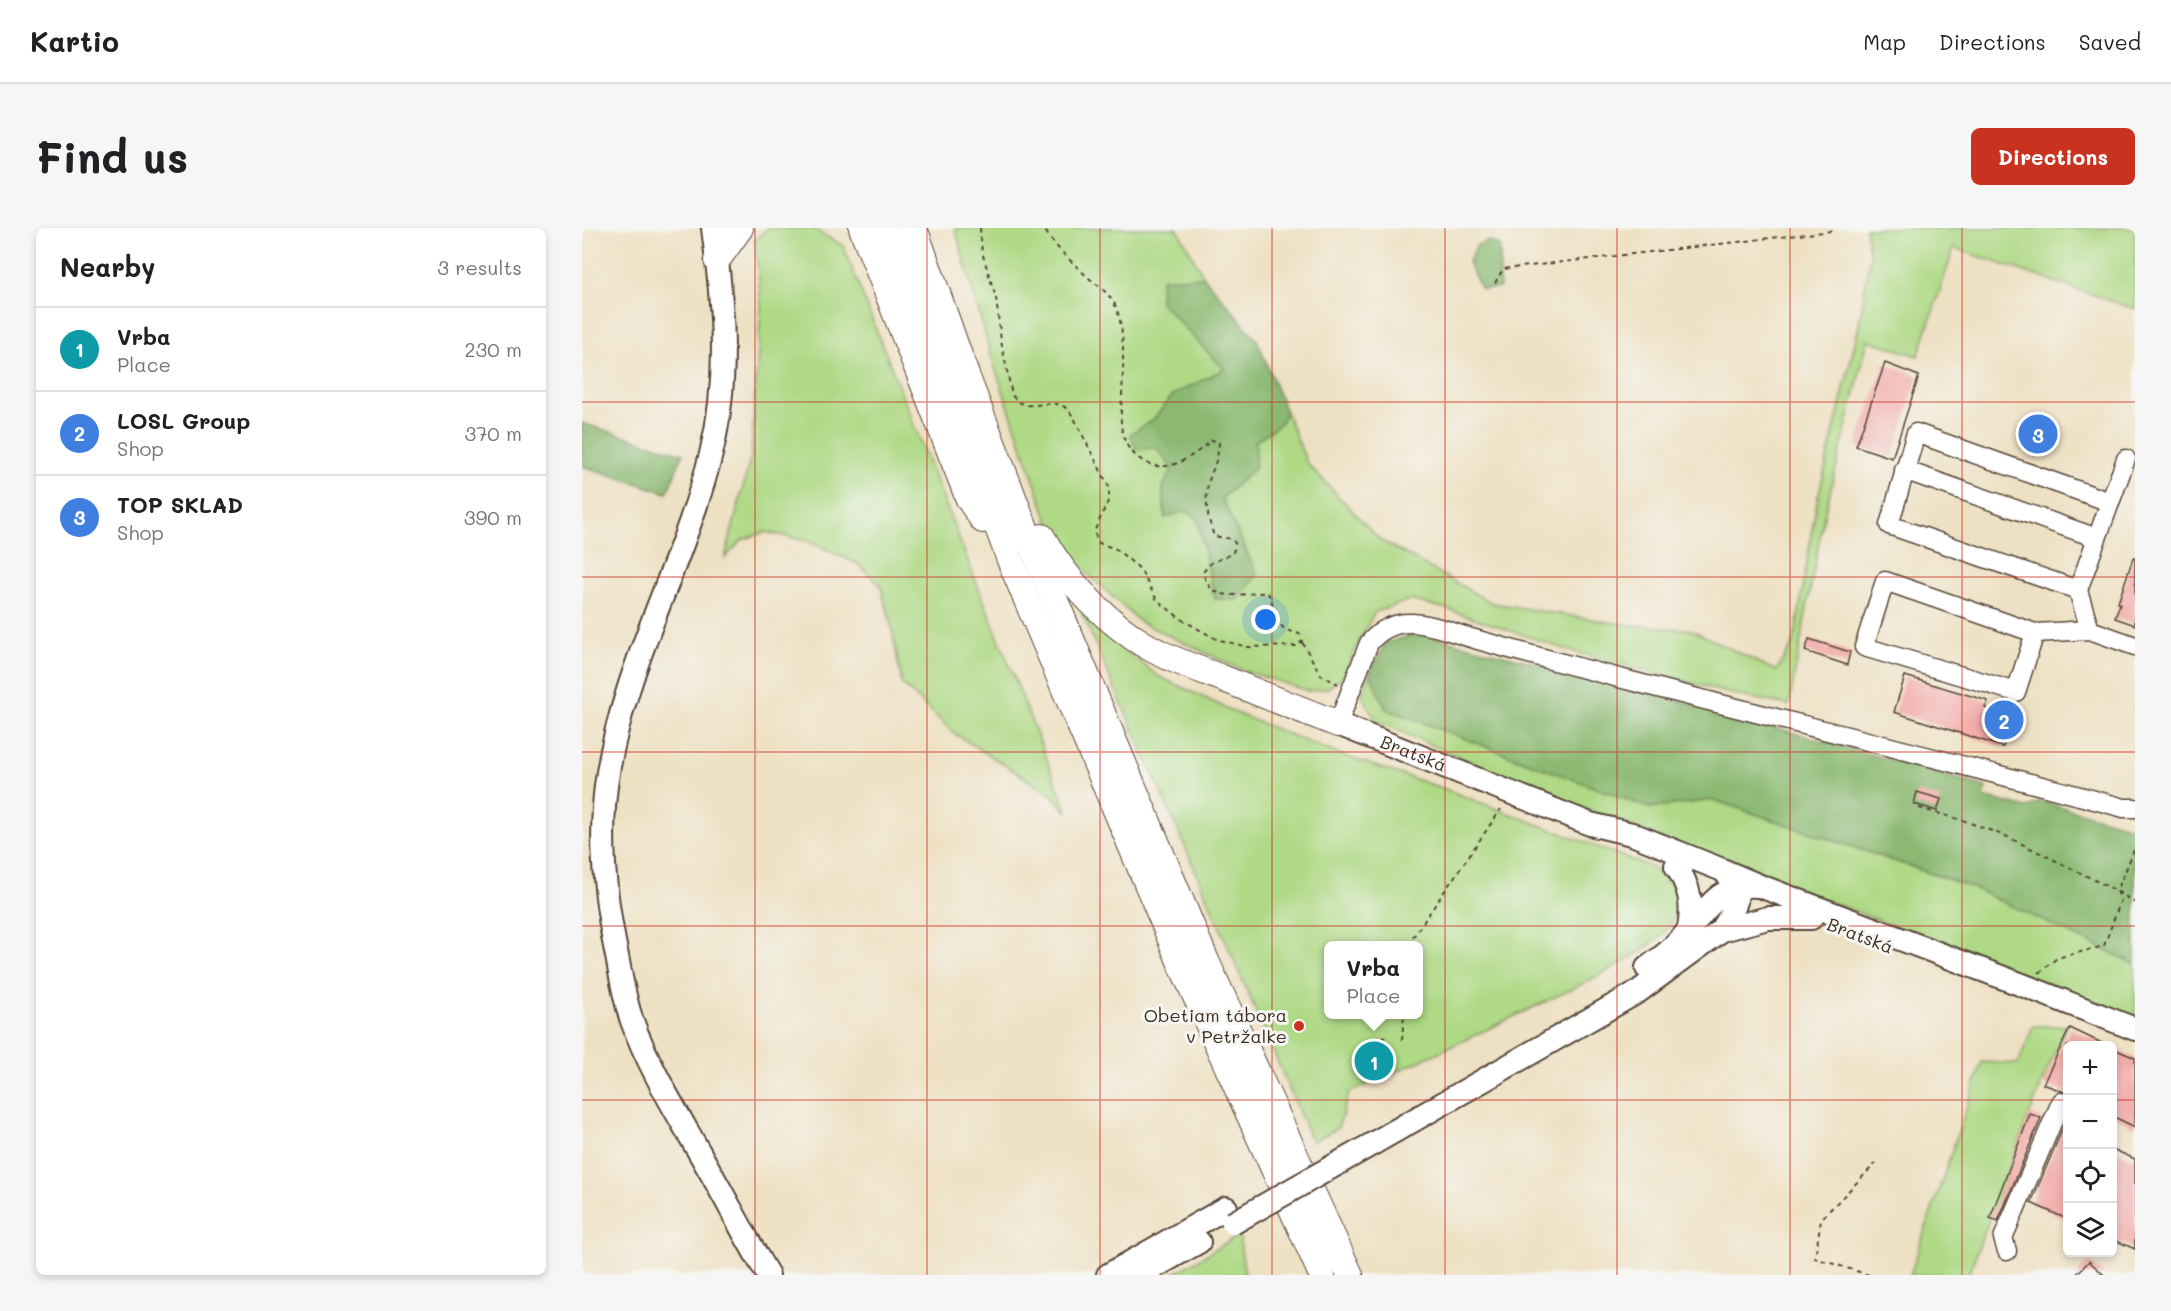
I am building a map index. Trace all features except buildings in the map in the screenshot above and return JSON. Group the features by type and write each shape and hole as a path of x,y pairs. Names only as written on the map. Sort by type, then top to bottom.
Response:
{"highway":[{"path":"717,260 740,228"},
{"path":"841,228 872,256"},
{"path":"862,228 969,499 1010,560"},
{"path":"887,228 1010,560 1183,968 1322,1275"},
{"path":"914,228 966,375 1032,547 1206,961 1350,1275"},
{"path":"933,228 981,372 1041,534 1055,560 1070,580 1110,620 1136,639 1186,664 1338,724"}],"main road":[{"path":"713,228 723,317 720,401 713,442 685,537 642,649 626,698 606,783 604,874 610,921 632,1019 665,1094 768,1275"},
{"name":"Bratská","path":"1338,724 1511,794 1590,824 1632,834 1760,886 2135,1029"},
{"name":"Bratská","path":"1590,824 1626,846 1676,866 2135,1039"},
{"path":"1676,866 1686,880 1690,892 1689,929"},
{"path":"1140,1275 1230,1216 1371,1136 1624,1001 1669,971 1722,930 1736,906 1738,896 1735,888 1731,879 1720,868"},
{"path":"1371,1136 1640,973 1665,955 1723,892 1735,888 1760,886"},
{"path":"1722,930 1768,918 1811,918"},
{"path":"1108,1275 1230,1216"}],"street":[{"path":"2078,590 1888,525 1916,433 2110,502"},
{"path":"2090,630 2078,590 2126,459"},
{"path":"1904,470 2097,538"},
{"path":"2035,633 2016,692 1864,647 1885,581 2035,633 2090,630 2135,646"},
{"path":"1338,724 1369,643 1376,635 1395,624 1408,622 1424,624 1639,683 2124,808 2135,808"},
{"path":"2007,1251 2003,1238 2061,1102"}],"path":[{"path":"980,228 982,252 996,298 1001,341 1012,395 1018,402 1028,405 1065,407 1073,416 1108,487 1109,499 1094,532 1099,543 1116,549 1140,569 1157,600 1181,619 1216,639 1248,647 1297,646 1302,641"},
{"path":"1044,228 1054,243 1090,279 1108,293 1116,307 1123,365 1120,423 1125,442 1137,457 1152,466 1178,464 1212,440 1219,442 1218,460 1210,476 1206,498 1208,520 1214,536 1232,539 1236,545 1232,554 1211,563 1203,572 1206,582 1213,592 1231,596 1258,592 1268,593 1273,602 1276,620 1283,630 1300,634 1321,675 1351,691"},
{"path":"1495,283 1503,269 1832,231 1834,228"},
{"path":"1411,941 1511,794"},
{"path":"1918,808 1962,820 2008,837 2117,891 2135,903"},
{"path":"2036,976 2057,958 2104,946 2121,900 2117,891 2135,848"},
{"path":"1402,1040 1404,1019"},
{"path":"1869,1275 1815,1258 1821,1220 1876,1163"}],"green space":[{"path":"768,228 812,228 843,246 1068,813 1051,794 955,734 902,684 890,619 880,585 858,564 808,541 765,532 742,540 725,558 751,456 761,306 755,240"},
{"path":"955,228 1177,228 1204,277 1162,279 1196,338 1225,369 1173,395 1153,420 1157,448 1173,470 1163,487 1165,517 1185,510 1197,517 1215,599 1257,575 1222,498 1255,468 1256,441 1280,423 1286,412 1307,463 1380,540 1492,603 1621,624 1692,630 1776,671 1794,642 1816,506 1858,330 1870,256 1865,228 2135,228 2135,309 1954,248 1918,356 1868,340 1823,520 1789,705 1736,695 1564,649 1447,609 1410,600 1375,612 1344,675 1328,688 1308,691 1242,670 1140,622 1079,566 1048,521 992,359"},
{"path":"1489,241 1500,246 1500,288 1481,289 1468,262 1477,245"},
{"path":"1204,277 1257,340 1286,412 1281,423 1256,441 1255,468 1222,498 1257,575 1238,600 1215,599 1197,517 1185,511 1165,518 1163,487 1172,469 1157,448 1136,449 1130,434 1153,420 1173,395 1224,369 1160,302 1161,279"},
{"path":"582,423 683,454 667,493 582,466"},
{"path":"1081,612 1158,676 1241,715 1330,751 1442,788 1653,868 1674,888 1678,901 1675,917 1666,931 1650,945 1580,985 1349,1093 1338,1128 1312,1142"},
{"path":"1419,633 1669,698 1986,787 1984,797 2027,808 2041,801 2135,828 2135,964 1971,887 1714,800 1649,808 1386,709 1370,673 1386,643"},
{"path":"1370,673 1386,709 1649,808 1714,800 1971,887 2135,964 2135,1017 1545,794 1376,721 1362,695"},
{"path":"2033,1026 2066,1026 1968,1275 1910,1275 1982,1062 2018,1064"},
{"path":"1239,1235 1245,1275 1172,1275"}],"place":[{"name":"TOP SKLAD","path":"2038,434"},
{"name":"LOSL Group","path":"2004,720"},
{"name":"Obetiam tábora v Petržalke","path":"1299,1026"},
{"name":"Vrba","path":"1374,1061"}]}
